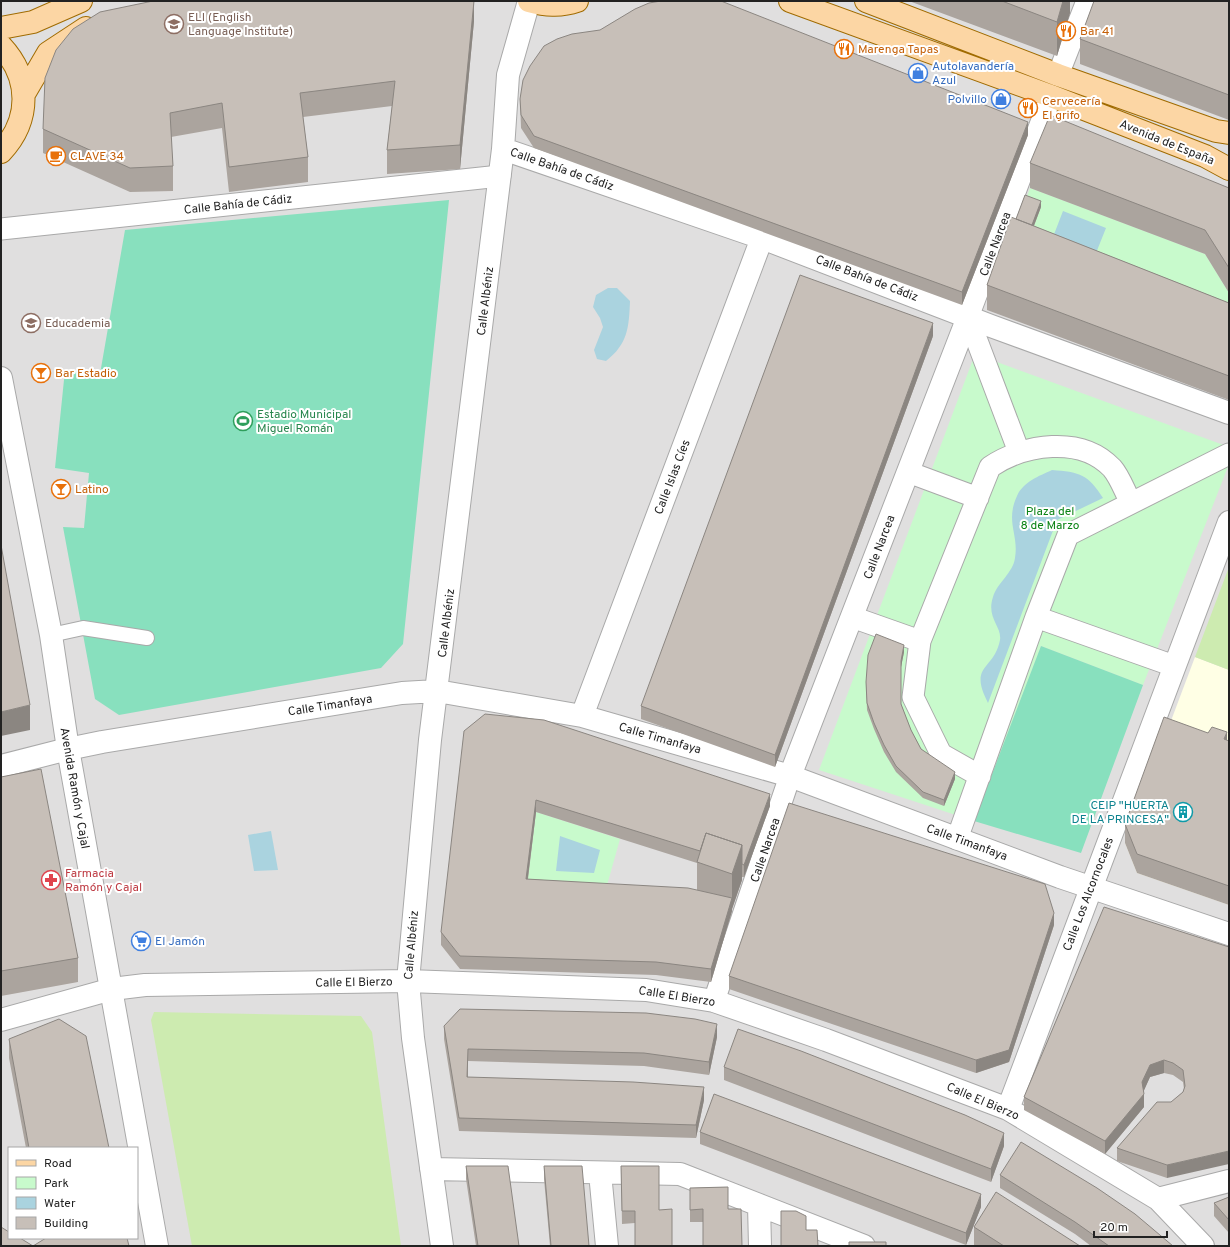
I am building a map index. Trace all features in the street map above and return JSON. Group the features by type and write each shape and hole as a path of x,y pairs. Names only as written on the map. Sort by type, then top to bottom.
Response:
{"main road":[{"path":"1,28 33,22 81,1"},
{"path":"529,1 548,6 568,4 577,1"},
{"name":"Avenida de España","path":"790,1 1051,96 1205,156 1229,169"},
{"name":"Avenida de España","path":"866,1 1058,75 1216,131 1229,133"},
{"path":"24,94 48,53 91,24 105,20"},
{"path":"1,46 11,57 20,74 24,94 22,115 15,134 1,152"}],"street":[{"name":"Calle Albéniz","path":"442,1246 413,1038 408,982 429,748 500,176 508,75 529,1"},
{"path":"1058,75 1087,1"},
{"name":"Calle Narcea","path":"714,1000 790,776 968,317 1051,96"},
{"name":"Calle Bahía de Cádiz","path":"503,149 762,238 968,317 1229,413"},
{"name":"Calle Bahía de Cádiz","path":"1,229 500,176"},
{"name":"Calle Islas Cíes","path":"582,716 762,238"},
{"path":"968,317 1019,452"},
{"name":"Avenida Ramón y Cajal","path":"1,378 51,635 68,749 157,1246"},
{"path":"980,776 941,754 913,697 920,641 990,467 1002,459 1019,452 1058,447 1077,448 1098,457 1113,469 1131,503"},
{"path":"957,839 1036,617 1068,535 1229,454"},
{"path":"908,472 978,498"},
{"name":"Calle Los Alcornocales","path":"1008,1109 1229,522"},
{"path":"852,617 920,641"},
{"path":"1036,617 1174,666"},
{"name":"Calle Timanfaya","path":"1,766 68,749 402,693 436,691 582,716 790,776 1090,888 1229,934"},
{"name":"Calle El Bierzo","path":"1,1020 112,989 145,985 408,982 646,990 714,1000 826,1040 1008,1109 1158,1199 1203,1246"},
{"path":"431,1169 680,1174 864,1246"},
{"path":"600,1173 608,1246"},
{"path":"1158,1199 1229,1181"},
{"path":"759,1205 760,1246"}],"lane":[{"path":"51,635 83,628 147,638"}],"shaded area":[{"path":"1,1 1229,1 1229,1246 1,1246"},
{"name":"CEIP \"HUERTA DE LA PRINCESA\"","path":"1195,657 1229,670 1229,905 1137,873 1125,843"}],"green space":[{"path":"1030,188 1205,254 1229,293 1229,328 1016,227"},
{"name":"Estadio Municipal Miguel Román","path":"449,200 403,644 381,668 119,715 95,699 63,527 84,528 89,473 55,468 65,370 100,374 125,230"},
{"name":"Plaza del 8 de Marzo","path":"975,354 1229,447 1229,464 1143,685 1041,646 974,821 819,770"},
{"path":"1229,567 1229,670 1195,657"},
{"path":"1041,646 1143,685 1081,853 974,821"},
{"path":"536,812 620,839 604,896 526,892"},
{"path":"154,1012 361,1016 372,1032 401,1246 192,1246 151,1020"}],"water":[{"path":"1063,211 1106,228 1096,253 1053,237"},
{"path":"608,288 617,288 630,301 626,334 619,348 606,361 597,359 594,350 603,327 600,318 593,307 596,295"},
{"path":"1052,470 1076,473 1082,476 1098,490 1103,498 1057,520 988,703 983,690 981,674 997,650 1000,640 999,630 991,611 991,604 995,592 1014,563 1016,550 1012,513 1014,505 1017,496 1027,483"},
{"path":"271,831 278,870 254,871 248,835"},
{"path":"560,836 600,850 594,873 556,871"}],"building":[{"path":"153,1 474,1 460,145 387,150 395,81 300,93 308,157 229,167 222,103 170,113 173,166 130,168 43,129 45,78 56,50 73,29 100,12"},
{"path":"661,1 721,1 1028,122 962,292 534,136 521,115 520,99 523,80 530,66 544,46 557,39 572,34 600,30 635,9 649,3"},
{"path":"1002,1 1063,1 1057,22"},
{"path":"1094,1 1229,1 1229,95 1080,39"},
{"path":"1050,115 1229,188 1229,268 1205,230 1030,163"},
{"path":"1025,195 1041,201 1032,225 1016,219"},
{"path":"1011,217 1229,303 1229,376 987,285"},
{"path":"800,275 933,323 775,755 641,706"},
{"path":"1,545 30,705 1,712"},
{"path":"876,634 904,645 901,661 901,704 911,730 921,749 955,772 944,800 923,792 896,766 874,723 867,703 866,682 868,655"},
{"path":"485,714 544,720 770,794 744,865 742,864 742,845 706,833 700,851 536,800 526,879 688,888 732,898 711,969 656,962 460,956 441,932 464,731"},
{"name":"CEIP \"HUERTA DE LA PRINCESA\"","path":"1164,717 1208,733 1212,727 1227,732 1224,739 1229,741 1229,886 1137,854 1125,824"},
{"path":"41,769 78,958 1,971 1,777"},
{"path":"789,803 1045,884 1054,913 1009,1050 976,1060 729,976"},
{"path":"706,833 742,845 732,874 697,862"},
{"path":"1104,907 1229,947 1229,1151 1167,1165 1117,1148 1157,1102 1171,1102 1183,1092 1185,1086 1183,1070 1173,1063 1164,1060 1150,1065 1142,1082 1144,1094 1105,1141 1024,1097"},
{"path":"460,1009 646,1013 695,1019 717,1024 709,1062 644,1053 468,1049 467,1077 633,1082 704,1087 696,1125 459,1118 444,1026"},
{"path":"59,1019 86,1036 109,1147 29,1147 9,1039"},
{"path":"738,1029 801,1051 965,1115 1004,1133 991,1169 724,1067"},
{"path":"714,1094 981,1194 966,1233 700,1132"},
{"path":"1021,1142 1097,1188 1135,1214 1173,1246 1109,1246 1075,1222 1000,1175"},
{"path":"466,1166 508,1166 519,1246 478,1246"},
{"path":"544,1166 582,1166 589,1246 551,1246"},
{"path":"621,1166 659,1166 659,1210 672,1209 672,1246 635,1246 635,1211 622,1211"},
{"path":"728,1187 728,1209 741,1209 742,1246 703,1246 703,1209 690,1210 690,1188"},
{"path":"996,1192 1080,1246 1004,1246 974,1227"},
{"path":"1229,1197 1229,1220 1214,1203"},
{"path":"781,1211 796,1211 806,1216 806,1230 817,1230 818,1246 781,1246"},
{"path":"1,1227 8,1231 8,1239 22,1239 33,1246 1,1246"},
{"path":"44,1239 127,1239 129,1246 33,1246"},
{"path":"849,1242 886,1242 886,1246 849,1246"}],"place":[{"name":"ELI (English Language Institute)","path":"174,24"},
{"name":"Bar 41","path":"1066,31"},
{"name":"Marenga Tapas","path":"844,49"},
{"name":"Autolavandería Azul","path":"918,73"},
{"name":"Polvillo","path":"1001,99"},
{"name":"Cervecería El grifo","path":"1028,108"},
{"name":"CLAVE 34","path":"56,156"},
{"name":"Educademia","path":"31,323"},
{"name":"Bar Estadio","path":"41,373"},
{"name":"Estadio Municipal Miguel Román","path":"243,421"},
{"name":"Latino","path":"61,489"},
{"name":"CEIP \"HUERTA DE LA PRINCESA\"","path":"1183,812"},
{"name":"Farmacia Ramón y Cajal","path":"51,880"},
{"name":"El Jamón","path":"141,941"}]}
